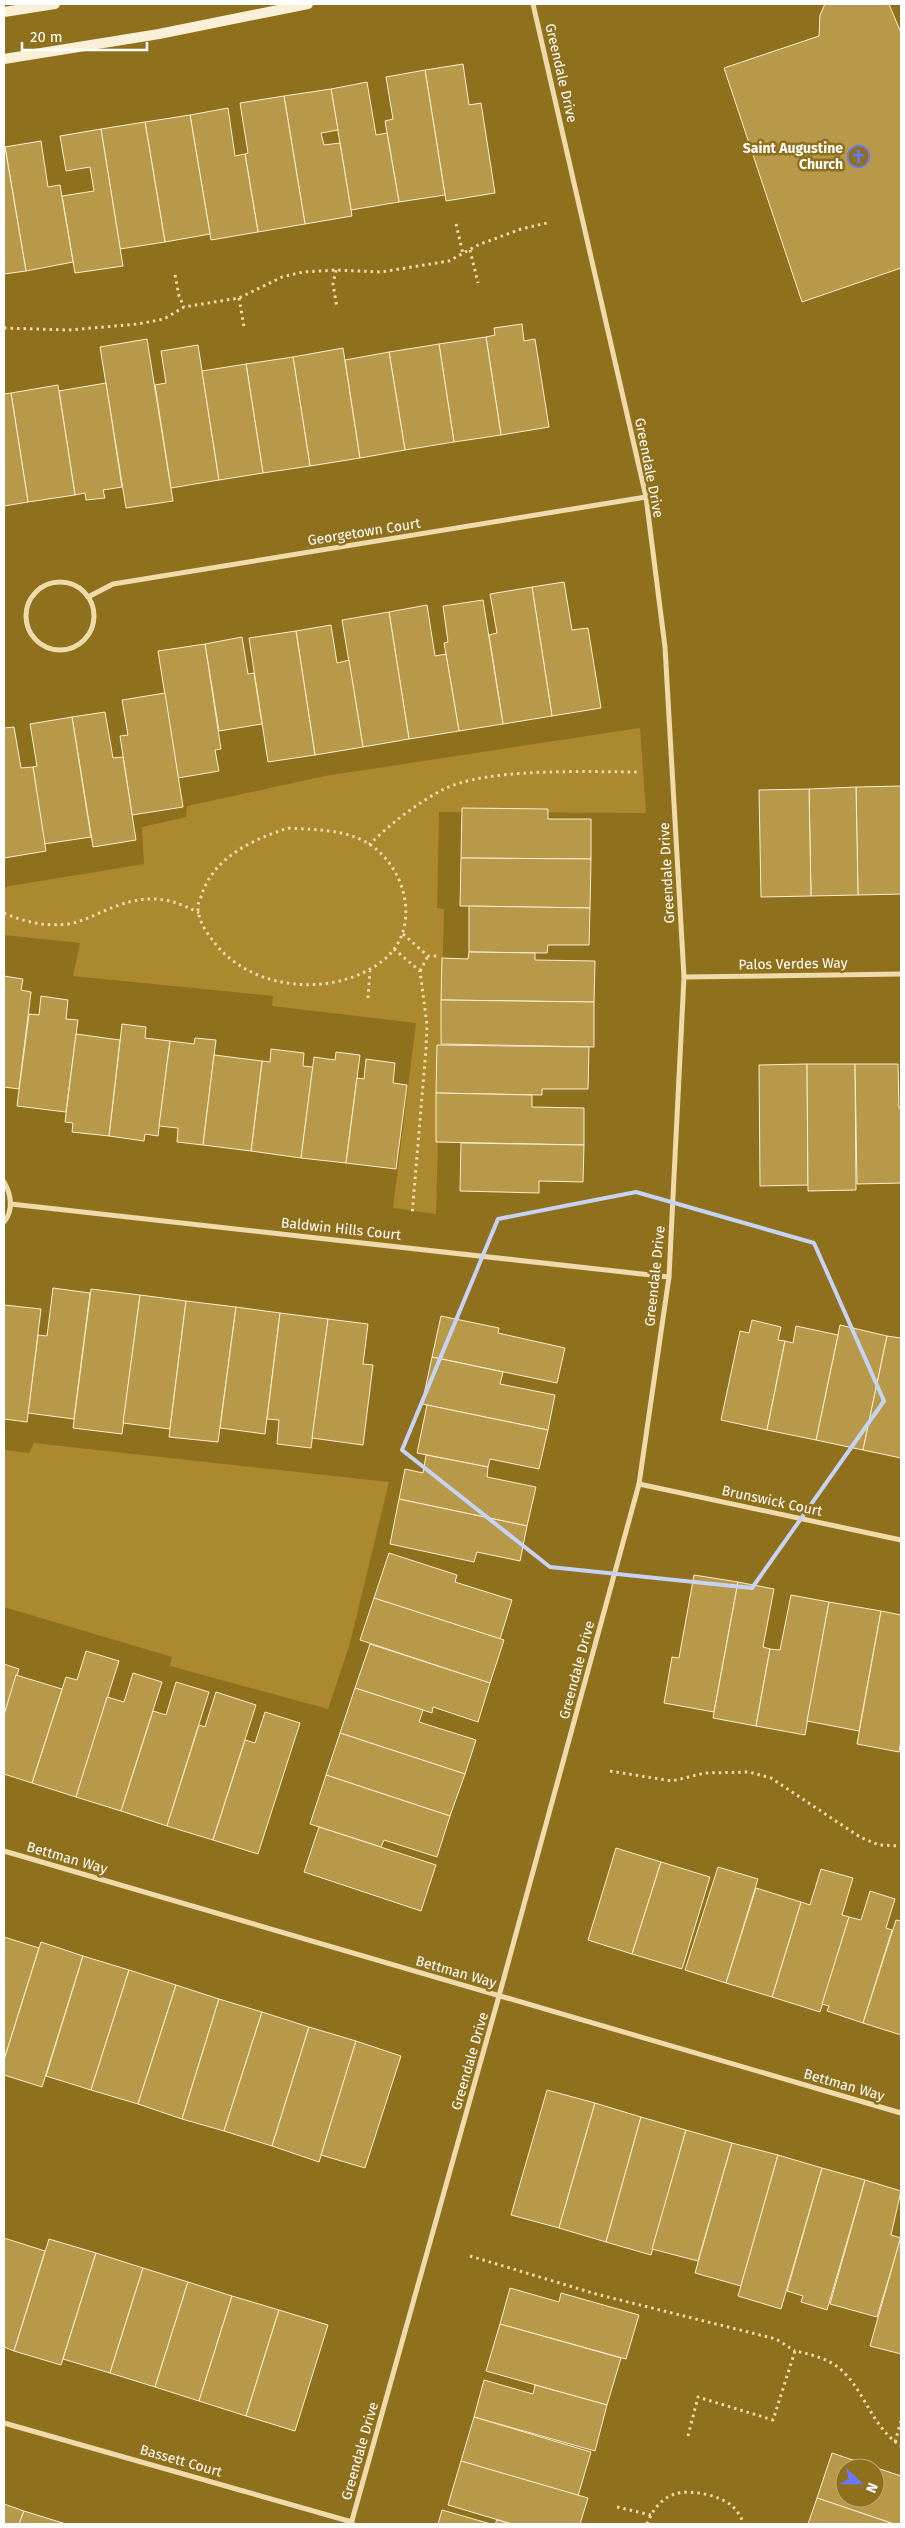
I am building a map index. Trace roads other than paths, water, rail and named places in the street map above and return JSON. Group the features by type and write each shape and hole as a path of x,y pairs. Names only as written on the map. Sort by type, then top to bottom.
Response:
{"street":[{"path":"4,12 55,4"},
{"path":"4,59 159,34 308,4"},
{"name":"Greendale Drive","path":"352,2523 639,1484 669,1277 684,977 665,647 646,497 533,4"},
{"name":"Georgetown Court","path":"88,597 113,584 646,497"},
{"path":"53,582 66,582 79,587 88,597 93,609 94,623 88,636 79,645 66,650 53,650 40,645 31,636 26,623 26,610 31,598 40,588 53,582"},
{"name":"Palos Verdes Way","path":"684,977 901,974"},
{"path":"4,1182 9,1191 11,1204 4,1222"},
{"name":"Baldwin Hills Court","path":"11,1204 669,1277"},
{"name":"Brunswick Court","path":"639,1484 901,1540"},
{"name":"Bettman Way","path":"4,1851 901,2113"},
{"name":"Bassett Court","path":"4,2423 352,2523"}],"place":[{"name":"Saint Augustine Church","path":"859,156"}]}
